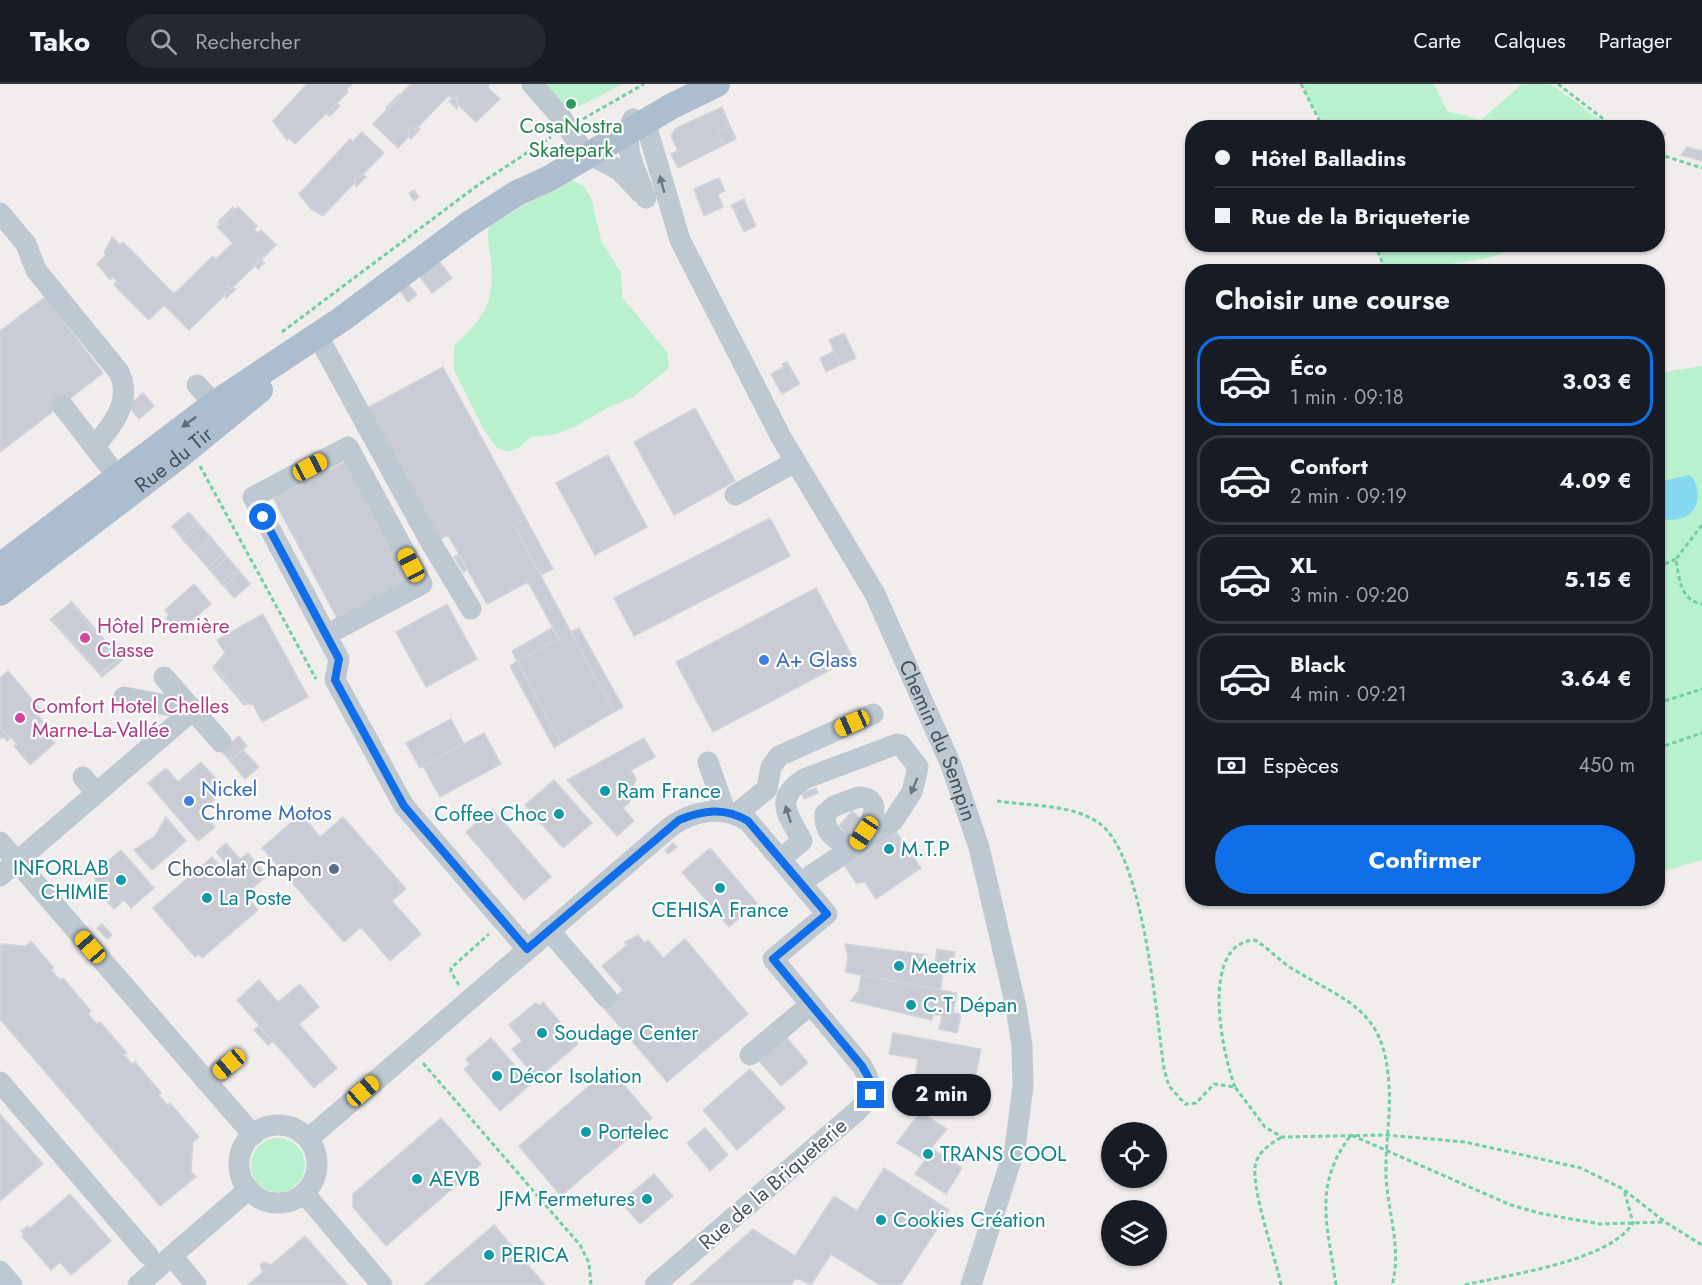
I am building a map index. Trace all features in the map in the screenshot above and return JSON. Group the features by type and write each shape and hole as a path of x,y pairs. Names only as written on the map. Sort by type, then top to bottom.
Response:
{"main road":[{"name":"Rue du Tir","path":"4,579 124,484 446,241 680,84"},
{"name":"Rue du Tir","path":"584,149 637,126 717,84"},
{"name":"Rue du Tir","path":"220,411 320,340 342,319"},
{"name":"Rue du Tir","path":"4,579 41,534 124,484"}],"street":[{"path":"532,84 561,117 584,149"},
{"path":"637,126 634,119 698,84"},
{"name":"Chemin du Sempin","path":"637,126 629,152 646,198"},
{"name":"Chemin du Sempin","path":"637,126 680,240 795,462 875,594 951,765 979,847 1016,1007 1023,1065 1020,1126 1008,1172 971,1285"},
{"name":"Chemin du Sempin","path":"584,149 619,170 646,198 680,240"},
{"path":"0,213 26,244 36,270 119,372 124,382 124,394 114,423 94,447"},
{"path":"320,340 430,541 471,609"},
{"path":"197,385 220,411"},
{"path":"62,405 124,484"},
{"path":"326,635 422,584 348,447 253,497 326,635 339,659 335,680 404,806 527,949"},
{"path":"735,495 795,462"},
{"path":"164,677 221,742"},
{"path":"124,697 193,710"},
{"path":"0,876 17,862 90,785 193,710"},
{"path":"308,1139 679,820 702,812 731,812 767,789 771,767 779,756 873,714"},
{"path":"781,859 802,841 786,813 787,795 793,787 814,775 897,744 901,745 918,767 912,792 893,821 801,882"},
{"path":"708,762 731,812"},
{"name":"Rue de la Briqueterie","path":"655,1285 868,1101 872,1089 867,1074 773,959 827,914 748,821 731,812"},
{"path":"0,842 253,1135"},
{"path":"549,930 606,998"},
{"path":"750,1055 810,1005"},
{"path":"207,1082 229,1064"},
{"path":"0,1082 148,1255"},
{"path":"278,1125 291,1128 308,1139 315,1152 317,1167 313,1181 304,1193 288,1202 275,1203 263,1200 249,1189 241,1175 240,1158 243,1148 253,1135 264,1128 278,1125"},
{"path":"143,1283 249,1189"},
{"path":"304,1193 382,1285"},
{"path":"172,1256 196,1285"},
{"path":"0,1271 12,1285"}],"path":[{"path":"1301,84 1319,120"},
{"path":"1558,84 1605,120"},
{"path":"1665,156 1702,168"},
{"path":"1665,564 1676,559 1702,525"},
{"path":"1676,559 1682,591 1688,598 1702,604"},
{"path":"1665,701 1702,689"},
{"path":"1665,746 1702,733"},
{"path":"997,801 1073,812 1094,820 1109,832 1121,854 1140,907 1169,1086 1185,1104 1196,1103 1214,1084 1236,1087"},
{"path":"1392,1285 1396,1272 1396,1252 1385,1152 1386,1134 1390,1088 1381,1038 1368,1020 1345,997 1290,967 1255,940 1244,940 1234,946 1226,956 1221,976 1220,1012 1224,1049 1236,1087 1265,1127 1282,1137 1386,1134 1465,1142 1581,1168 1623,1189 1665,1222 1702,1245"},
{"path":"422,1061 580,1245 589,1263 591,1285"},
{"path":"1351,1135 1385,1152 1511,1205 1543,1214 1600,1224 1665,1222"},
{"path":"1336,1285 1325,1195 1328,1173 1339,1151 1351,1135"},
{"path":"1281,1285 1256,1186 1256,1163 1266,1148 1282,1137"},
{"path":"1465,1285 1586,1256 1614,1243 1626,1234 1633,1223 1623,1189"}],"green space":[{"name":"CosaNostra Skatepark","path":"538,84 623,84 568,112"},
{"path":"1301,84 1434,84 1447,111 1481,120 1319,120"},
{"path":"1522,84 1551,84 1600,120 1481,120"},
{"path":"569,179 584,186 591,198 601,240 621,273 622,297 667,352 669,368 633,397 607,408 576,426 553,435 531,437 520,447 508,452 497,448 484,430 454,370 454,346 480,318 489,300 492,277 488,241 489,226"},
{"path":"1378,252 1506,252 1484,259 1449,264 1383,264"},
{"path":"1702,366 1702,860 1665,871 1665,372"},
{"path":"273,1138 283,1138 297,1146 303,1155 305,1165 303,1175 297,1184 283,1192 273,1192 256,1180 251,1170 251,1160 263,1143"}],"water":[{"path":"1690,475 1694,480 1698,499 1688,515 1679,519 1665,520 1665,480"}],"building":[{"path":"307,84 352,84 346,90 348,92 295,144 289,138 287,140 273,121"},
{"path":"411,84 489,84 488,88 500,99 476,122 456,103 459,100 448,96 415,130 412,127 408,131 411,134 398,148 373,124"},
{"path":"399,94 402,96 388,110 386,108"},
{"path":"455,96 459,100 457,109 449,101"},
{"path":"337,103 340,106 330,116 326,114"},
{"path":"722,107 730,126 717,132 724,145 678,168 671,154 678,151 671,136 676,128"},
{"path":"730,126 736,139 724,145 717,132"},
{"path":"412,127 420,129 411,139 408,131"},
{"path":"362,132 384,153 360,177 358,175 354,179 356,181 323,216 311,209 299,194 350,139 353,141"},
{"path":"1687,147 1702,151 1702,161 1681,155"},
{"path":"363,174 366,177 356,187 354,179"},
{"path":"719,178 725,191 718,194 723,207 704,216 694,189"},
{"path":"414,190 419,197 414,201 409,193"},
{"path":"744,199 746,204 734,210 731,205"},
{"path":"746,204 750,213 738,219 734,210"},
{"path":"233,207 235,210 220,224 218,222"},
{"path":"238,207 257,226 254,229 258,233 261,230 276,245 231,289 228,286 224,290 227,293 189,330 164,305 149,320 114,285 117,281 113,277 110,280 97,264 106,255 104,253 112,237 120,245 123,242 174,294 213,256 216,259 233,243 217,227"},
{"path":"750,213 756,226 744,232 738,219"},
{"path":"264,254 261,259 264,263 258,269 254,264"},
{"path":"438,260 452,278 432,293 418,274"},
{"path":"408,284 417,295 408,302 400,291"},
{"path":"228,286 236,289 226,298 224,290"},
{"path":"45,297 103,373 0,452 0,331"},
{"path":"844,333 856,358 840,365 829,340"},
{"path":"834,351 840,365 826,372 820,358"},
{"path":"787,362 800,384 782,394 771,374 784,367 782,364"},
{"path":"443,367 526,519 513,524 614,712 561,743 517,661 559,639 528,582 487,604 448,535 439,540 367,408"},
{"path":"143,393 154,406 139,419 128,406"},
{"path":"695,408 735,481 674,515 634,442"},
{"path":"608,455 647,527 595,555 556,483"},
{"path":"345,462 409,580 337,618 273,498"},
{"path":"189,512 250,584 234,598 172,526"},
{"path":"189,512 197,522 181,537 172,526"},
{"path":"770,518 790,556 634,636 614,598"},
{"path":"526,519 553,569 541,575 513,524"},
{"path":"197,522 200,526 184,541 181,537"},
{"path":"200,526 211,537 194,552 184,541"},
{"path":"211,537 213,540 197,555 194,552"},
{"path":"213,540 224,553 208,568 197,555"},
{"path":"224,553 227,557 211,571 208,568"},
{"path":"458,555 467,569 463,572 454,557"},
{"path":"227,557 238,570 221,583 211,571"},
{"path":"238,570 240,572 224,586 221,583"},
{"path":"240,572 250,584 234,598 224,586"},
{"path":"194,584 211,604 179,632 166,618 169,615 165,610"},
{"path":"194,584 211,604 179,632 166,618 169,615 165,610"},
{"name":"A+ Glass","path":"816,588 853,658 713,732 676,662"},
{"path":"71,601 122,660 120,662 70,603"},
{"name":"Hôtel Première Classe","path":"70,603 118,659 100,674 52,618"},
{"path":"447,604 477,659 426,687 396,632"},
{"path":"263,614 308,697 262,722 253,704 248,704 214,666 225,653 217,640"},
{"path":"52,618 100,674 102,677 50,619"},
{"path":"552,628 559,639 517,661 512,651"},
{"path":"579,628 623,707 614,712 571,632"},
{"path":"118,659 120,662 102,677 100,674"},
{"path":"517,661 561,743 554,748 510,666"},
{"path":"214,666 248,704 244,705 213,668"},
{"name":"Comfort Hotel Chelles Marne-La-Vallée","path":"8,671 42,711 38,715 43,722 39,725 55,743 30,765 14,746 17,744 0,727 0,678"},
{"path":"451,719 464,744 420,768 406,743"},
{"path":"0,727 10,738 7,741 4,737 0,739"},
{"path":"484,733 501,764 440,797 423,766"},
{"path":"239,736 247,746 230,761 221,751"},
{"name":"Ram France","path":"644,738 655,757 631,770 636,778 629,803 623,808 634,821 617,836 567,780"},
{"path":"243,750 259,767 245,779 230,761"},
{"name":"Nickel Chrome Motos","path":"201,762 226,790 201,811 215,827 198,841 148,783 166,768 178,782"},
{"name":"Coffee Choc","path":"554,780 592,823 563,848 525,805"},
{"path":"816,788 818,793 804,799 802,793"},
{"path":"492,809 551,877 524,900 466,832"},
{"path":"852,811 861,819 848,834 839,826"},
{"name":"Chocolat Chapon","path":"301,814 320,837 343,817 406,889 392,901 421,934 390,961 361,927 344,942 262,848"},
{"path":"166,817 186,841 152,870 134,850 155,836"},
{"name":"M.T.P","path":"896,832 921,868 876,899 865,882 856,883 845,866"},
{"name":"La Poste","path":"226,843 240,859 248,853 267,876 245,894 258,910 202,958 199,954 195,957 153,908 212,857 225,872 230,868 216,852"},
{"path":"673,843 677,847 668,854 665,850"},
{"name":"CEHISA France","path":"710,848 757,903 729,927 682,872"},
{"name":"INFORLAB CHIMIE","path":"121,850 154,888 131,908 124,900 114,909 106,900 109,898 96,883 95,877 97,870"},
{"path":"102,924 112,935 107,939 97,928"},
{"path":"638,935 645,943 648,940 663,958 685,939 748,1014 667,1082 603,1007 623,990 602,966 627,945 625,942"},
{"path":"31,941 54,968 51,970 60,980 63,978 91,1011 88,1014 97,1024 100,1022 127,1053 124,1055 133,1065 135,1062 161,1093 159,1095 168,1106 170,1103 199,1137 193,1142 191,1171 196,1177 160,1206 0,1019 0,944 26,946"},
{"name":"Meetrix","path":"845,944 927,955 926,961 935,963 937,949 955,952 952,971 944,969 940,990 845,972 848,957"},
{"name":"C.T Dépan","path":"861,975 957,993 953,1013 961,1014 957,1033 939,1029 942,1016 933,1014 932,1020 851,1001 859,990"},
{"path":"259,980 278,1002 300,984 319,1007 299,1024 337,1068 314,1088 237,1000"},
{"name":"Soudage Center","path":"543,1002 578,1044 537,1079 512,1049 522,1041 509,1025 535,1003 540,1005"},
{"path":"259,1026 273,1041 268,1045 254,1030"},
{"path":"893,1033 981,1049 973,1089 915,1078 918,1059 889,1054"},
{"path":"786,1037 808,1063 781,1086 759,1061"},
{"name":"Décor Isolation","path":"491,1038 531,1084 500,1111 464,1069 470,1064 466,1059"},
{"name":"Portelec","path":"610,1068 652,1118 561,1196 519,1146"},
{"path":"750,1069 785,1108 737,1150 703,1110"},
{"name":"TRANS COOL","path":"920,1112 947,1129 931,1148 962,1168 946,1194 915,1174 925,1160 897,1143"},
{"path":"0,1114 43,1164 0,1201"},
{"name":"AEVB","path":"441,1118 481,1164 386,1246 353,1207 353,1194"},
{"path":"705,1128 728,1155 710,1171 687,1143"},
{"name":"Cookies Création","path":"884,1168 949,1210 901,1285 880,1285 831,1254 811,1285 796,1278 791,1285 690,1285 753,1229 795,1256 834,1196 857,1211"},
{"name":"JFM Fermetures","path":"654,1174 673,1196 640,1224 621,1202"},
{"path":"70,1194 111,1241 71,1275 60,1262 51,1270 22,1236 24,1234 21,1231 28,1226 30,1228"},
{"name":"PERICA","path":"494,1225 545,1285 424,1285"},
{"path":"305,1236 348,1285 248,1285 271,1265"},
{"path":"264,1262 271,1265 263,1272 260,1265"}],"place":[{"name":"CosaNostra Skatepark","path":"571,104"},
{"name":"Hôtel Première Classe","path":"85,638"},
{"name":"A+ Glass","path":"764,660"},
{"name":"Comfort Hotel Chelles Marne-La-Vallée","path":"20,718"},
{"name":"Ram France","path":"605,791"},
{"name":"Nickel Chrome Motos","path":"189,801"},
{"name":"Coffee Choc","path":"559,814"},
{"name":"M.T.P","path":"889,849"},
{"name":"Chocolat Chapon","path":"334,869"},
{"name":"INFORLAB CHIMIE","path":"121,880"},
{"name":"CEHISA France","path":"720,888"},
{"name":"La Poste","path":"207,898"},
{"name":"Meetrix","path":"899,966"},
{"name":"C.T Dépan","path":"911,1005"},
{"name":"Soudage Center","path":"542,1033"},
{"name":"Décor Isolation","path":"497,1076"},
{"name":"Portelec","path":"586,1132"},
{"name":"TRANS COOL","path":"928,1154"},
{"name":"AEVB","path":"417,1179"},
{"name":"JFM Fermetures","path":"647,1199"},
{"name":"Cookies Création","path":"881,1220"},
{"name":"PERICA","path":"489,1255"}],"route":[{"path":"263,517 339,659 335,680 404,806 527,949 679,820 709,811 736,814 748,821 827,914 773,959 862,1066 871,1082 871,1095"}]}
